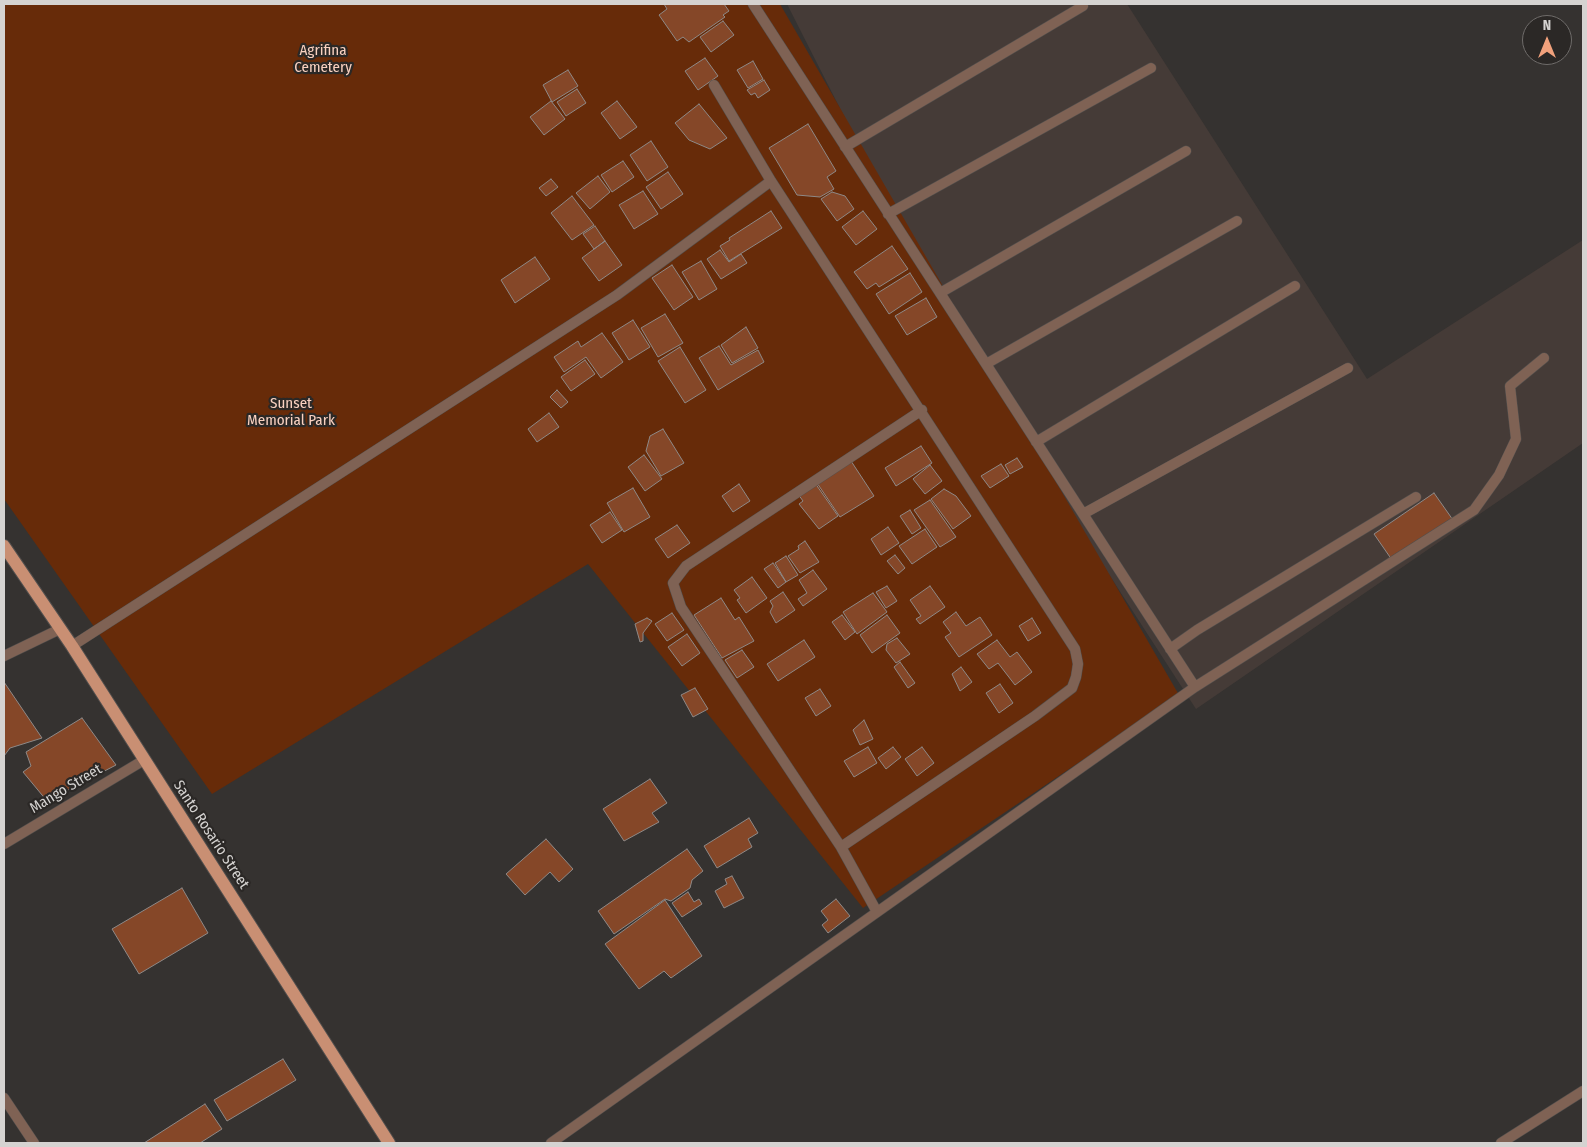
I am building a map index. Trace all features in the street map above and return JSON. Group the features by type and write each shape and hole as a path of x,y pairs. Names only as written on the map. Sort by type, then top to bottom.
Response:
{"main road":[{"name":"Santo Rosario Street","path":"4,546 72,646 389,1143"}],"street":[{"path":"753,4 1195,687"},
{"path":"845,147 1083,6"},
{"path":"888,214 1151,68"},
{"path":"714,85 772,181 1075,648 1078,664 1072,688 1035,716 841,847"},
{"path":"940,293 1186,151"},
{"path":"72,646 617,295 772,181"},
{"path":"986,364 1237,221"},
{"path":"1036,442 1295,286"},
{"path":"551,1143 1195,687 1474,510 1499,475 1516,439 1510,386 1544,358"},
{"path":"1083,514 1348,368"},
{"path":"877,912 841,847 681,607 673,583 686,566 922,410"},
{"path":"1170,649 1197,630 1416,497"},
{"path":"4,656 60,629"},
{"name":"Mango Street","path":"4,844 144,760"},
{"path":"1501,1143 1583,1090"},
{"path":"4,1098 34,1143"}],"shaded area":[{"path":"787,4 1127,4 1367,379 1583,240 1583,443 1196,709 958,341"}],"green space":[{"name":"Sunset Memorial Park","path":"4,4 780,4 1179,695 863,908 588,564 212,794 4,499"}],"building":[{"path":"664,4 724,4 729,11 723,15 725,17 689,42 683,37 677,41 659,15 667,9"},
{"path":"723,21 734,35 711,52 700,37"},
{"path":"705,58 718,76 698,90 685,71"},
{"path":"753,61 763,79 748,88 737,70"},
{"path":"568,70 578,86 552,102 543,85"},
{"path":"764,80 770,90 758,98 755,93 751,95 747,90"},
{"path":"577,89 586,103 566,116 557,102"},
{"path":"551,101 565,119 544,135 530,117"},
{"path":"617,101 637,127 620,139 601,113"},
{"path":"699,104 727,138 710,149 689,140 675,123"},
{"path":"808,124 836,171 827,177 834,189 820,197 797,195 769,148"},
{"path":"651,141 668,167 647,181 630,155"},
{"path":"623,161 634,177 612,192 601,175"},
{"path":"668,172 683,194 661,209 646,187"},
{"path":"598,176 610,192 590,209 576,193"},
{"path":"551,179 558,187 546,196 539,188"},
{"path":"643,191 658,214 634,229 619,205"},
{"path":"832,192 845,196 854,209 837,221 821,199"},
{"path":"572,196 594,225 572,240 551,213"},
{"path":"771,211 782,228 729,261 720,246 730,240 729,238"},
{"path":"863,211 877,229 856,245 842,227"},
{"path":"595,226 605,241 594,249 583,234"},
{"path":"605,241 622,265 599,281 582,258"},
{"path":"892,246 908,269 879,287 876,283 867,289 854,272"},
{"path":"720,250 729,262 741,254 747,263 721,279 707,259"},
{"path":"535,257 550,279 515,303 501,280"},
{"path":"701,261 717,289 699,300 682,272"},
{"path":"672,265 693,297 674,310 652,278"},
{"path":"910,273 922,292 889,314 876,294"},
{"path":"926,298 937,317 907,335 895,316"},
{"path":"665,314 683,343 658,357 641,328"},
{"path":"633,320 650,347 629,360 612,333"},
{"path":"746,327 758,348 732,363 721,345"},
{"path":"602,333 623,362 601,378 586,357 564,372 554,357 578,341 581,347"},
{"path":"719,346 731,365 758,350 764,362 718,390 699,358"},
{"path":"680,347 706,390 685,403 658,361"},
{"path":"585,360 595,374 571,391 561,377"},
{"path":"557,390 568,402 561,408 550,397"},
{"path":"549,413 559,427 537,442 528,429"},
{"path":"663,429 684,463 661,476 646,451 650,436"},
{"path":"921,446 932,463 896,486 885,468"},
{"path":"644,455 662,479 645,491 628,467"},
{"path":"1017,458 1023,467 1010,474 1005,465"},
{"path":"851,461 874,496 840,517 817,483"},
{"path":"1001,464 1009,476 990,488 981,476"},
{"path":"930,465 942,481 925,494 913,479"},
{"path":"815,483 838,516 819,529 799,504 803,501 798,494"},
{"path":"739,484 750,501 733,512 722,496"},
{"path":"633,488 650,517 624,532 607,503"},
{"path":"944,489 956,496 971,516 953,529 931,499"},
{"path":"1434,493 1453,520 1392,560 1374,534"},
{"path":"930,500 956,537 940,547 914,510"},
{"path":"910,510 921,528 912,534 900,516"},
{"path":"610,512 622,530 602,543 590,525"},
{"path":"677,525 690,543 668,558 655,539"},
{"path":"888,527 899,543 881,555 871,539"},
{"path":"925,529 937,547 912,564 899,546"},
{"path":"805,541 819,562 800,573 788,556 799,549 798,546"},
{"path":"895,555 905,568 898,574 887,561"},
{"path":"786,556 798,575 786,582 775,563"},
{"path":"773,563 786,582 778,588 764,569"},
{"path":"813,570 827,589 803,606 798,599 807,593 799,580"},
{"path":"752,577 767,598 746,613 737,600 740,598 734,590"},
{"path":"887,586 897,601 886,608 876,592"},
{"path":"930,586 945,607 920,624 916,619 921,616 910,600"},
{"path":"783,592 795,610 776,623 770,612 773,606 770,601"},
{"path":"873,593 887,612 857,634 843,612"},
{"path":"721,598 735,620 739,617 754,641 722,658 694,615"},
{"path":"956,612 966,626 980,617 992,635 959,657 945,637 951,633 943,622"},
{"path":"672,613 684,630 667,641 655,624"},
{"path":"842,615 855,632 845,640 832,622"},
{"path":"887,615 900,633 872,653 860,635"},
{"path":"647,618 652,621 643,633 643,641 640,642 635,624"},
{"path":"1032,618 1041,633 1028,641 1019,626"},
{"path":"687,634 700,653 682,666 668,647"},
{"path":"897,638 910,654 896,663 886,650 887,644"},
{"path":"804,640 815,657 778,681 767,664"},
{"path":"997,640 1010,657 1017,652 1032,672 1015,685 998,663 989,669 977,654"},
{"path":"742,650 754,667 737,678 725,660"},
{"path":"900,662 915,683 908,688 894,667"},
{"path":"961,667 972,682 960,691 952,674"},
{"path":"4,682 42,738 10,748 4,756"},
{"path":"1000,684 1013,703 999,713 986,693"},
{"path":"695,688 708,709 693,717 681,695"},
{"path":"820,689 831,706 816,716 805,698"},
{"path":"82,718 116,765 47,801 23,772 31,766 26,752"},
{"path":"864,720 873,739 860,745 853,730"},
{"path":"868,747 877,763 854,777 844,761"},
{"path":"893,747 901,757 886,769 878,758"},
{"path":"922,747 934,763 917,776 905,759"},
{"path":"650,779 667,803 652,813 659,822 624,841 603,809"},
{"path":"749,818 758,833 748,839 752,847 717,868 704,846"},
{"path":"546,839 573,869 559,882 550,872 525,895 506,874"},
{"path":"687,849 703,871 692,880 690,888 671,901 665,899 614,934 598,911"},
{"path":"732,876 744,898 724,908 715,891 727,884 725,879"},
{"path":"182,888 208,933 139,974 112,929"},
{"path":"688,892 694,902 699,899 702,904 682,917 672,903"},
{"path":"836,899 850,916 828,933 822,925 828,920 821,911"},
{"path":"665,900 702,956 671,978 664,971 639,989 605,944"},
{"path":"283,1059 296,1080 227,1121 214,1100"},
{"path":"205,1104 222,1129 200,1143 144,1143"}],"park label":[{"name":"Agrifina Cemetery","path":"323,60"}]}
